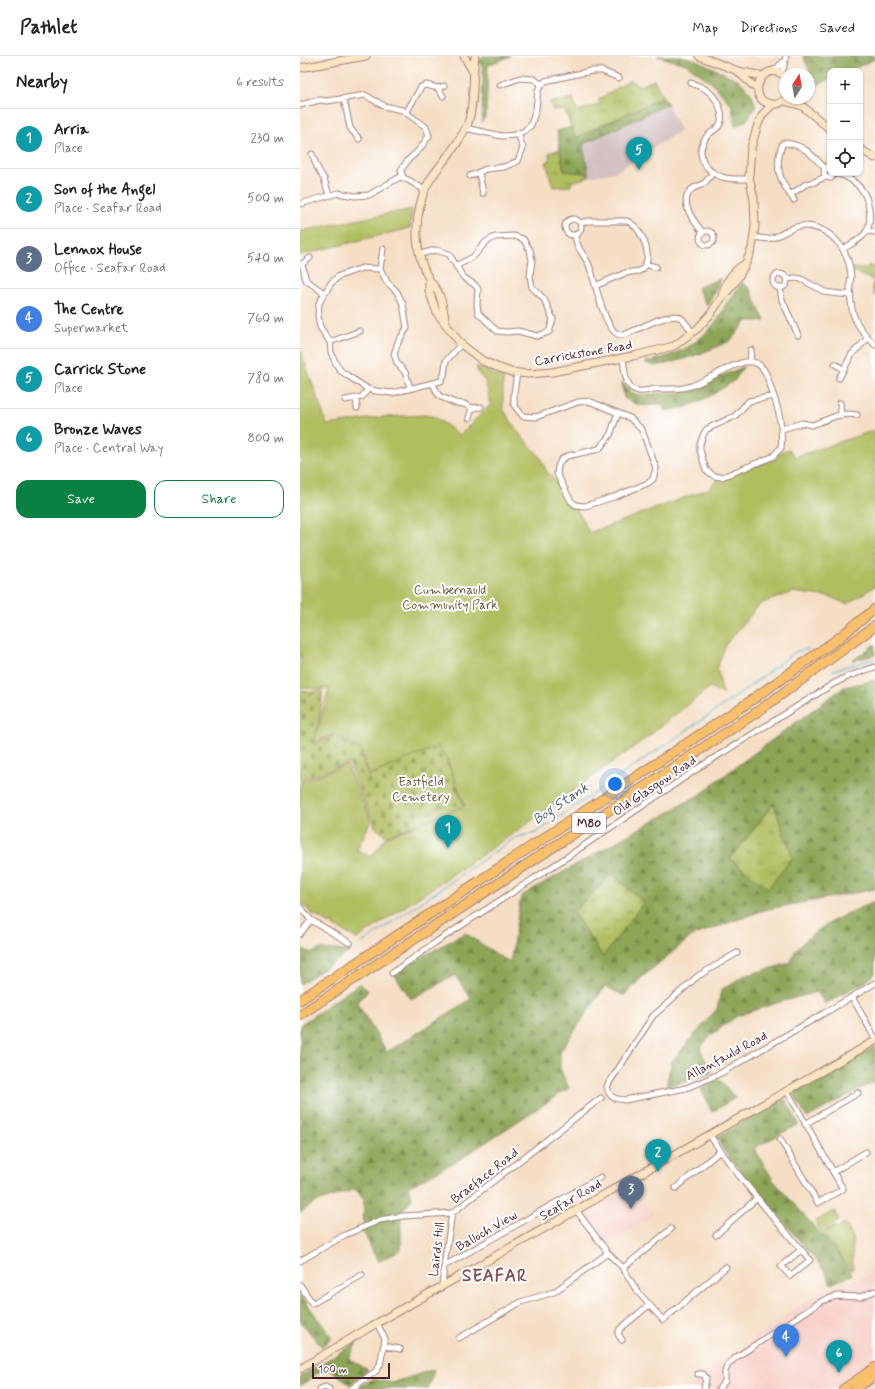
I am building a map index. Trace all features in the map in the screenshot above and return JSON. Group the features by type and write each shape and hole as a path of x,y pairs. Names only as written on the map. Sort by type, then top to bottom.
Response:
{"highway":[{"name":"M80","path":"300,1000 746,704 836,640 875,609"},
{"name":"M80","path":"300,1015 756,712 875,626"}],"main road":[{"path":"843,1389 875,1367"},
{"path":"856,1389 875,1376"}],"street":[{"path":"300,68 366,56"},
{"path":"463,56 470,56"},
{"name":"Carrickstone Road","path":"463,56 472,72"},
{"name":"Carrickstone Road","path":"475,56 472,72 471,107 465,128 458,143 433,175 425,190 417,228 420,254 429,279 429,291 437,313 461,344 482,361 497,368 517,373 528,374 552,372 674,346 697,329 709,316 721,298 736,282 752,248 755,213 749,167 751,148 753,138 763,114 772,104"},
{"path":"699,56 738,71 762,76 772,72 785,58"},
{"path":"784,68 785,58"},
{"path":"465,128 502,136 518,133 524,131 531,125 536,109 538,90 545,81 591,71 602,71 619,78"},
{"path":"738,71 757,89 761,99 763,114"},
{"path":"772,72 779,74"},
{"path":"757,89 758,82 762,76"},
{"path":"500,85 520,78 534,79 542,85"},
{"path":"691,83 707,90 717,100 721,113 719,125 705,138 701,146 700,154 704,165 717,176 723,178 750,179"},
{"path":"406,113 421,87 426,85 438,88 444,86"},
{"path":"438,88 443,96"},
{"path":"300,105 320,100 327,101 356,95 365,95 384,106 398,109 406,113 426,127 429,136 419,150 404,165 401,170 403,178"},
{"path":"344,98 350,128 359,139"},
{"path":"761,99 767,103 779,103"},
{"path":"796,104 802,106 827,127"},
{"path":"470,176 486,169 504,167 518,161 523,148 518,133"},
{"path":"794,200 780,180 778,162 780,151 784,143 793,144 806,150 827,167"},
{"path":"863,151 875,158"},
{"path":"312,154 324,179 329,196"},
{"path":"825,177 823,172 827,169"},
{"path":"703,233 688,211 686,197 692,188 704,183 713,172"},
{"path":"479,173 483,193"},
{"path":"790,195 806,184 825,177 831,178 834,176"},
{"path":"843,176 862,190 869,212 869,222 867,231 862,238 843,250"},
{"path":"300,204 338,193 355,196 369,195 400,177 425,190"},
{"path":"580,223 581,231 575,235 567,233 565,228 566,223 573,219 580,223 594,220 631,222 637,229 647,252 647,260 643,269 639,272 625,273 595,286"},
{"path":"754,237 771,239 800,226 806,226 830,234 839,242 847,255 851,277 852,309 854,318 868,338 875,345"},
{"path":"867,231 875,232"},
{"path":"575,235 575,242 589,265 595,286 611,328 616,333 621,335 628,333 671,316 678,317 685,322 692,333"},
{"path":"420,254 436,250 449,254 456,266 463,277 475,285 478,289 478,313 496,331 507,332 518,330 537,336 542,336 548,332 552,326 553,320 544,299 532,287 530,276 532,260 530,250 523,239 514,236 495,237 486,242 473,257 456,266"},
{"path":"383,249 380,269 387,282 397,292 403,304 407,328 398,342 394,354 397,363 405,372 410,388"},
{"path":"310,258 301,264 306,280 324,293"},
{"path":"645,264 656,267"},
{"path":"380,269 362,268 339,276 331,283 319,303 318,316 320,326 330,342 331,352 341,371 368,389 376,392 392,393 433,384 441,381 444,375 446,361 461,344"},
{"path":"798,335 782,300 780,288 773,282 774,278 781,275 786,279 802,279 825,292 851,294"},
{"path":"780,288 785,285 786,279"},
{"path":"330,342 360,331"},
{"path":"838,378 855,350 868,338"},
{"path":"750,362 751,350"},
{"path":"623,358 626,380 633,389 640,392 655,389 682,389 692,386 735,366 750,362 758,364 765,370 774,396 782,429 781,448 772,457 722,477 714,476 706,470 700,450 702,438 707,429 735,416 749,401 774,396"},
{"path":"835,364 843,369"},
{"path":"517,373 514,405 523,416 536,417 578,402 589,402 618,413 630,418 642,430 656,468 653,479 648,483 614,497 585,506 576,505 559,480 557,474 558,466 561,460 566,456 599,448 610,435 618,413"},
{"path":"433,384 439,396 447,400 464,404 472,408 481,406"},
{"path":"345,400 362,397 368,389"},
{"path":"356,398 357,408"},
{"path":"840,403 841,415"},
{"path":"469,418 472,408"},
{"path":"782,429 802,423 812,425 841,415 848,414 857,416"},
{"name":"Old Glasgow Road","path":"392,973 436,942 564,859 703,765 833,684 849,676 875,667"},
{"path":"300,907 311,920 350,943"},
{"path":"300,934 311,920"},
{"name":"Allanfauld Road","path":"738,953 698,976 653,1016 607,1086 608,1093 615,1099 624,1100 686,1088 721,1073 852,997"},
{"path":"875,983 852,997 875,1040"},
{"name":"Seafar Road","path":"300,1369 377,1323 875,1040"},
{"path":"780,1139 819,1206 843,1189 787,1091"},
{"path":"805,1124 858,1094"},
{"name":"Braeface Road","path":"300,1261 345,1235 380,1220 403,1216 452,1213 601,1098"},
{"path":"709,1134 720,1151 757,1198 810,1260 790,1276 781,1266 801,1250"},
{"path":"676,1188 720,1151"},
{"path":"833,1172 866,1152"},
{"path":"784,1160 790,1156"},
{"name":"Balloch View","path":"444,1266 601,1177"},
{"path":"716,1235 757,1198"},
{"path":"576,1210 608,1253 623,1268 637,1291 663,1320 726,1267"},
{"name":"Lairds Hill","path":"442,1287 452,1213"},
{"path":"623,1268 671,1229"},
{"path":"459,1338 521,1302 542,1297 554,1292 608,1253"},
{"path":"300,1285 312,1303 362,1276"},
{"path":"719,1389 725,1381 728,1365 735,1358 822,1301 837,1296 860,1297 875,1292"},
{"path":"622,1340 618,1334 620,1329 649,1305"},
{"path":"351,1389 376,1371 380,1365 384,1346 384,1335 377,1323"},
{"path":"384,1346 400,1350"},
{"path":"698,1374 703,1374 706,1378 704,1389"},
{"path":"320,1389 325,1387 329,1389"}],"shaded area":[{"path":"668,104 680,131 615,172 589,177 583,144"},
{"path":"626,1186 654,1214 607,1247 582,1215"},
{"path":"875,1267 875,1389 684,1389 822,1290 867,1276"}],"green space":[{"path":"483,56 511,56 488,65 486,116 482,122 483,68 478,61"},
{"path":"657,56 682,56 696,60 739,80 752,95 756,106 747,120 735,127 732,106 712,83 686,64"},
{"path":"803,56 875,56 875,59 855,68 827,68 827,80 816,86 815,68 808,68"},
{"path":"630,80 640,86 654,80 663,97 575,138 565,110 553,110 550,103 573,98 577,111 600,104 599,99"},
{"path":"663,97 668,104 583,144 589,177 586,173 564,171 557,131 571,127 576,138"},
{"path":"560,149 564,171 587,173 589,177 571,182 571,186 553,187 546,162 550,161 549,153"},
{"path":"412,209 410,228 300,255 300,231"},
{"path":"868,265 875,267 875,297 872,286 874,280 854,272 853,268 867,269"},
{"path":"721,278 711,299 707,306 697,288"},
{"path":"741,284 744,284 750,289 765,321 747,321 730,341 700,354 654,366 645,363 676,353 700,338 717,321 726,304"},
{"name":"Cumbernauld Community Park","path":"300,349 327,425 381,417 425,415 435,417 460,435 491,404 485,381 478,373 476,366 503,378 503,409 518,432 540,457 548,474 551,475 569,505 578,511 589,533 708,489 717,480 775,459 781,452 789,449 795,457 875,430 875,586 847,604 830,597 793,592 760,604 726,644 717,668 723,694 710,687 646,738 517,831 357,939 311,913 300,901 300,782 347,765 371,821 357,850 371,857 386,837 465,806 447,759 438,746 369,775 360,748 334,734 314,743 329,689 300,688"},
{"path":"743,367 735,380 709,397 684,408 665,411 662,404 643,406 624,398 622,382 631,392 638,395 682,392 705,384"},
{"path":"875,644 875,655 852,661"},
{"path":"875,680 875,889 764,910 692,936 641,978 624,996 605,986 560,1052 560,1069 569,1088 460,1159 408,1187 412,1198 401,1212 401,1249 378,1262 363,1231 364,1199 355,1189 314,1203 300,1213 300,1025 360,983 368,991 357,1003 387,1052 471,999 455,975 411,999 393,973 465,933 510,963 521,896 704,792 844,687","holes":["774,803 793,857 768,888 730,859","612,874 644,902 603,957 573,912"]},
{"name":"Eastfield Cemetery","path":"322,690 321,711 313,745 333,736 359,749 368,776 437,746 446,758 464,806 386,836 375,827 349,763 300,780 300,691 309,692"},
{"path":"774,803 793,857 768,888 730,859"},
{"path":"612,874 644,902 603,957 573,912"},
{"path":"875,902 875,974 868,980 825,1004 817,992 776,1003 737,1016 711,1035 700,1049 712,1073 686,1082 666,1086 672,1061 717,1009 721,990 743,976 790,963 796,950 813,934 844,915"},
{"path":"300,948 312,953 320,949 351,951 300,984"},
{"path":"875,1046 875,1081 807,1118 793,1093"},
{"path":"719,1079 735,1098 712,1112 701,1089"},
{"path":"785,1099 799,1124 754,1148 773,1180 839,1255 852,1275 831,1284 825,1271 727,1155 716,1137"},
{"path":"834,1211 839,1221 820,1231 815,1221"},
{"path":"845,1223 852,1236 853,1269 851,1270 821,1233 834,1226 836,1228"},
{"path":"300,1294 332,1338 322,1347 300,1321"},
{"path":"357,1342 349,1359 368,1370 351,1385 327,1367 300,1386 300,1377 302,1375"},
{"path":"434,1369 428,1389 359,1389 359,1387 373,1379 392,1383"}],"waterway":[{"name":"Bog Stank","path":"362,943 516,837 536,833 734,698 795,652 808,649"},
{"name":"Bog Stank","path":"833,670 875,659"}],"place":[{"name":"Carrick Stone","path":"639,170"},
{"name":"Arria","path":"448,848"},
{"name":"Son of the Angel","path":"658,1172"},
{"name":"Lennox House","path":"631,1209"},
{"name":"The Centre","path":"786,1357"},
{"name":"Bronze Waves","path":"839,1373"}],"district":[{"name":"SEAFAR","path":"495,1275"}]}
